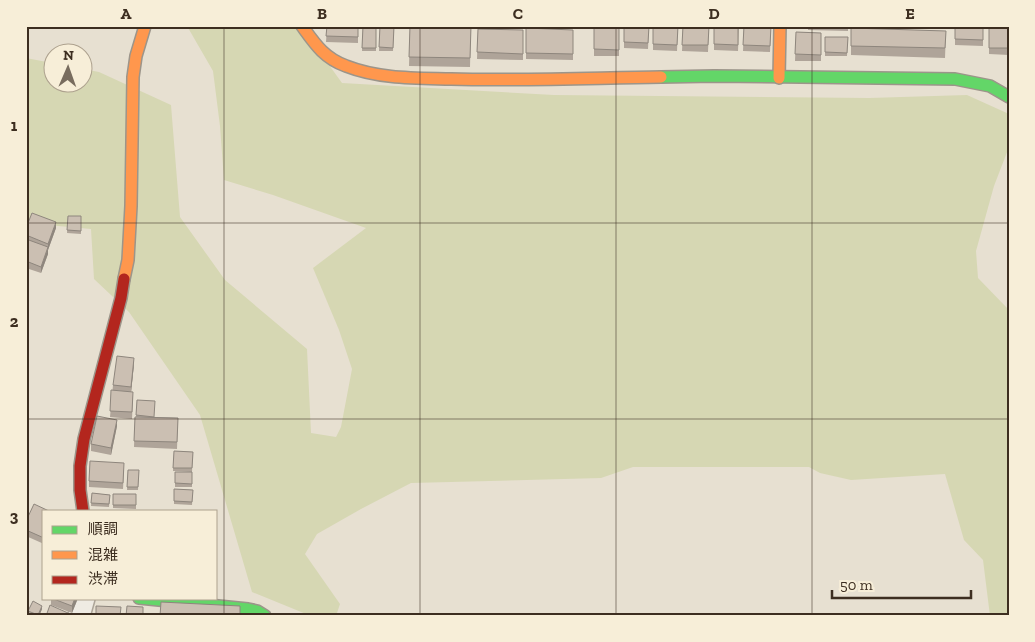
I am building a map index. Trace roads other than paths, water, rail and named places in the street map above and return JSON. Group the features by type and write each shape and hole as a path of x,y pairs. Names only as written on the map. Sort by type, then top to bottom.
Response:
{"street":[{"path":"83,510 80,490 80,466 83,448 122,298 128,260 131,206 133,77 136,56 145,26"},
{"path":"302,26 322,53 345,66 377,74 411,78 479,80 714,76 955,79 990,86 1009,97"},
{"path":"779,78 780,26"},
{"path":"79,616 83,600"},
{"path":"159,600 248,609 257,611 265,616"}]}
